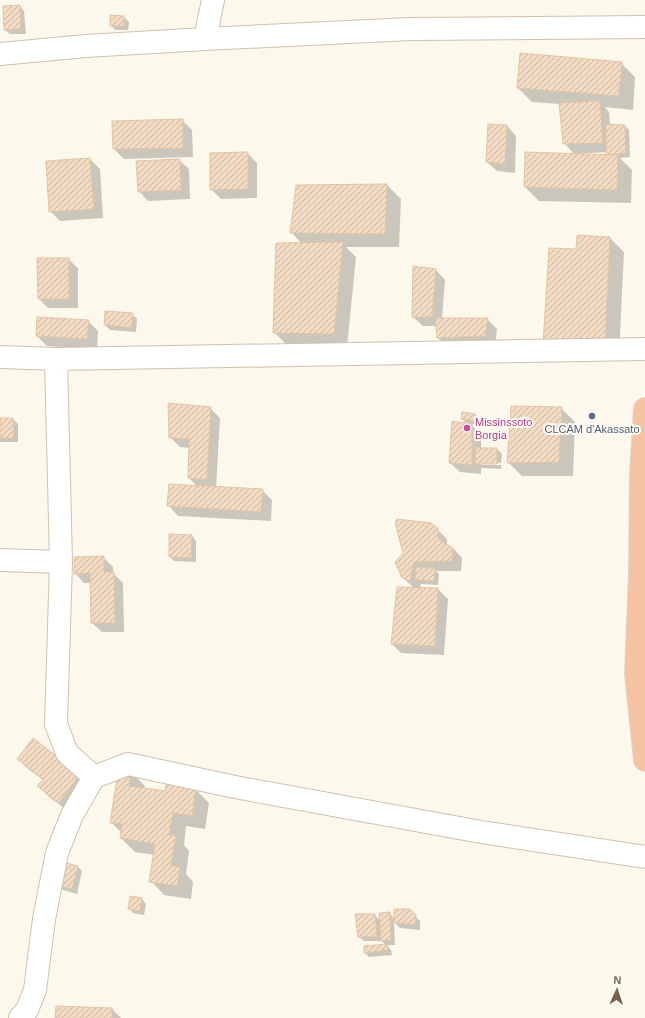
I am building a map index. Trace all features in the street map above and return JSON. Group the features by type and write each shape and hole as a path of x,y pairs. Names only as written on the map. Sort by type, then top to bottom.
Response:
{"highway":[{"path":"645,409 641,475 640,574 636,674 645,760"}],"street":[{"path":"205,39 213,0"},
{"path":"0,54 86,46 411,29 645,27"},
{"path":"0,355 56,359 645,349"},
{"path":"56,359 61,562 56,724 67,753 94,777"},
{"path":"0,560 61,562"},
{"path":"20,1018 27,1010 35,990 44,919 56,853 72,815 94,777 128,764 235,787 482,832 645,858"}],"building":[{"path":"20,5 21,29 4,30 3,6"},
{"path":"110,15 124,16 124,26 110,26"},
{"path":"520,53 622,62 619,96 517,88"},
{"path":"600,101 603,143 563,144 559,103"},
{"path":"183,119 183,148 113,149 112,121"},
{"path":"488,124 507,125 505,164 486,162"},
{"path":"606,124 625,125 626,153 606,155"},
{"path":"248,152 248,189 210,190 210,153"},
{"path":"525,152 618,155 617,190 524,187"},
{"path":"90,158 94,209 49,212 46,161"},
{"path":"180,159 181,190 138,192 136,161"},
{"path":"387,184 385,234 290,233 296,185"},
{"path":"577,235 610,237 605,341 543,345 549,248 576,249"},
{"path":"343,242 334,334 273,333 276,243"},
{"path":"37,258 69,258 69,299 38,299"},
{"path":"413,266 436,269 432,317 412,317"},
{"path":"105,311 133,313 132,328 104,325"},
{"path":"37,317 89,320 87,339 36,336"},
{"path":"435,318 488,318 485,336 437,338"},
{"path":"168,403 211,407 207,480 188,478 189,439 169,438"},
{"path":"511,406 562,407 559,462 507,463"},
{"path":"462,412 475,414 474,421 461,419"},
{"path":"0,418 13,418 14,438 0,438"},
{"path":"452,421 472,424 472,465 449,463"},
{"path":"476,448 497,448 497,464 475,464"},
{"path":"169,484 263,489 261,512 167,506"},
{"path":"397,519 431,523 438,528 438,539 453,548 452,561 414,562 410,581 402,578 395,562 403,553 395,523"},
{"path":"169,534 192,535 191,558 169,557"},
{"path":"104,556 104,572 114,572 115,623 91,623 90,573 74,574 74,557"},
{"path":"416,567 435,568 434,581 415,580"},
{"path":"397,587 438,588 435,646 391,644"},
{"path":"33,738 80,774 59,803 37,786 43,779 17,759"},
{"path":"123,770 131,771 129,786 165,791 166,784 196,788 192,816 173,813 169,835 176,836 171,865 180,867 177,886 149,882 155,844 120,838 122,824 110,823 117,779 121,779"},
{"path":"63,862 78,866 72,889 58,886"},
{"path":"130,896 142,898 140,911 128,909"},
{"path":"394,909 410,909 416,915 415,925 394,923"},
{"path":"390,912 391,940 381,941 379,913"},
{"path":"355,914 375,914 377,937 358,937"},
{"path":"387,944 388,950 364,953 364,946"},
{"path":"56,1006 112,1008 112,1018 55,1018"}],"place":[{"name":"CLCAM d'Akassato","path":"592,416"},
{"name":"Missinssoto Borgia","path":"467,428"}]}
